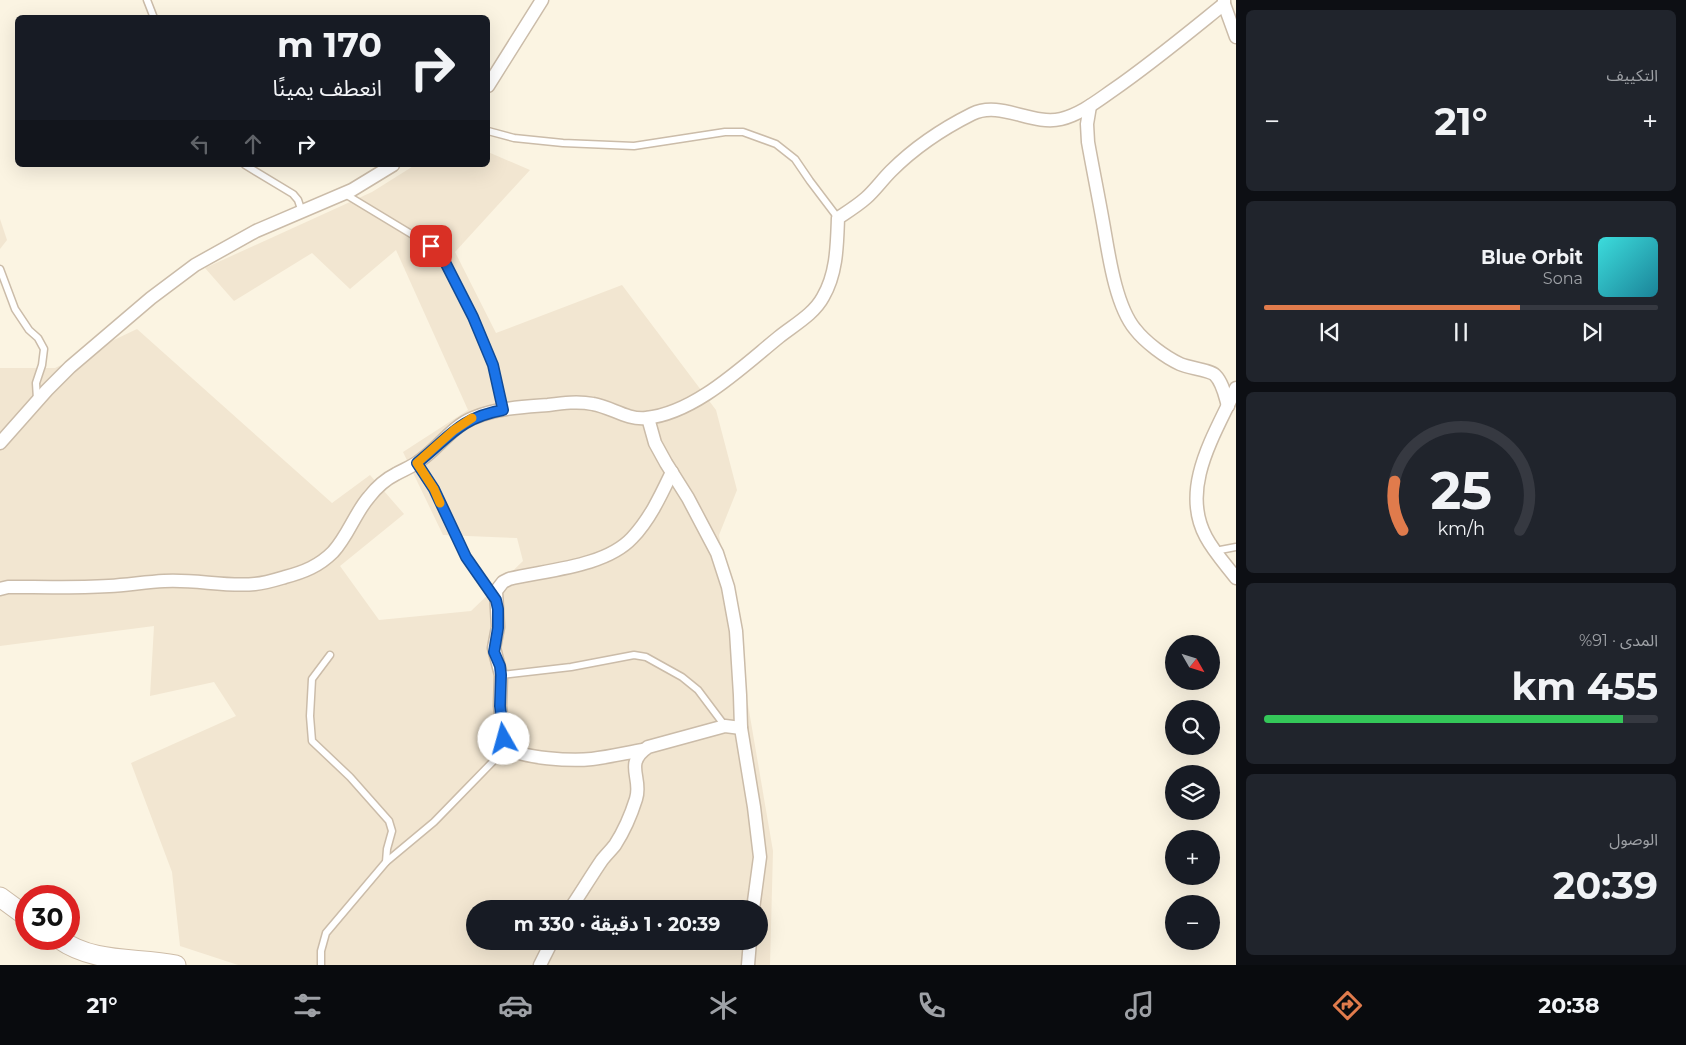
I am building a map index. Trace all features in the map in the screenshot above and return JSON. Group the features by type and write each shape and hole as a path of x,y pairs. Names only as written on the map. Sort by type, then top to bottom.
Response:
{"street":[{"path":"490,83 542,0"},
{"path":"0,589 8,587 107,586 167,581 256,584 300,573 312,569 335,550 357,512 382,484 393,475 417,463 454,430 470,419 490,412 570,402 590,403 607,407 637,418 648,418 682,407 721,383 809,314 822,300 835,267 838,218 865,199 892,170 938,133 973,113 986,110 1046,120 1060,119 1090,106 1139,72 1224,2 1236,37"},
{"path":"1090,106 1087,124 1088,142 1120,301 1133,327 1144,340 1179,363 1198,370 1210,371 1214,374 1220,382 1228,406"},
{"path":"0,444 70,367 180,275 256,231 344,194 390,167"},
{"path":"1236,388 1203,457 1197,488 1200,521 1206,537 1236,578"},
{"path":"648,418 655,443 714,546 728,588 736,631 741,728 760,858 754,900"},
{"path":"672,472 642,526 632,539 620,548 602,557 576,565 525,575 503,582 496,591 498,628 494,652 500,666 500,706 507,748 530,756 591,759 643,750 725,726 741,728"},
{"path":"576,900 604,858 614,847 627,821 637,797 638,788 635,762 643,750"},
{"path":"0,897 15,908"},
{"path":"80,949 111,959 172,965"},
{"path":"540,965 548,950"},
{"path":"748,965 749,950"}],"lane":[{"path":"147,0 153,15"},
{"path":"490,132 514,138 562,143 634,146 724,132 743,132 776,144 795,158 838,218"},
{"path":"248,167 293,194 298,200 302,212"},
{"path":"344,194 431,246 445,262 473,317 493,365 503,410"},
{"path":"0,269 15,309 29,330 38,338 44,349 36,383 38,401"},
{"path":"417,463 434,489 466,557 496,600"},
{"path":"1215,551 1236,547"},
{"path":"501,675 571,667 634,655 646,657 682,678 698,690 725,726"},
{"path":"330,656 312,678 310,716 312,741 350,777 389,820 392,831 386,862"},
{"path":"321,965 321,950 326,933 386,862 434,822 507,748"}],"shaded area":[{"path":"490,153 530,170 455,252 496,333 622,285 716,410 737,490 719,535 773,851 770,965 238,965 180,946 172,872 131,763 236,716 214,682 150,696 154,626 0,646 0,368 55,368 137,329 332,503 370,475 404,514 340,566 379,620 471,611 523,561 517,538 443,535 403,452 468,410 396,250 350,289 312,253 234,301 205,268 372,192 412,167 490,167"},
{"path":"0,219 7,240 0,249"}],"slow traffic":[{"path":"440,503 434,489 417,463 454,430 472,418"}],"route":[{"path":"431,246 445,262 456,280 473,317 493,365 503,410 470,419 454,430 417,463 434,489 466,557 496,600 498,628 494,652 500,666 500,706 504,739"}]}
